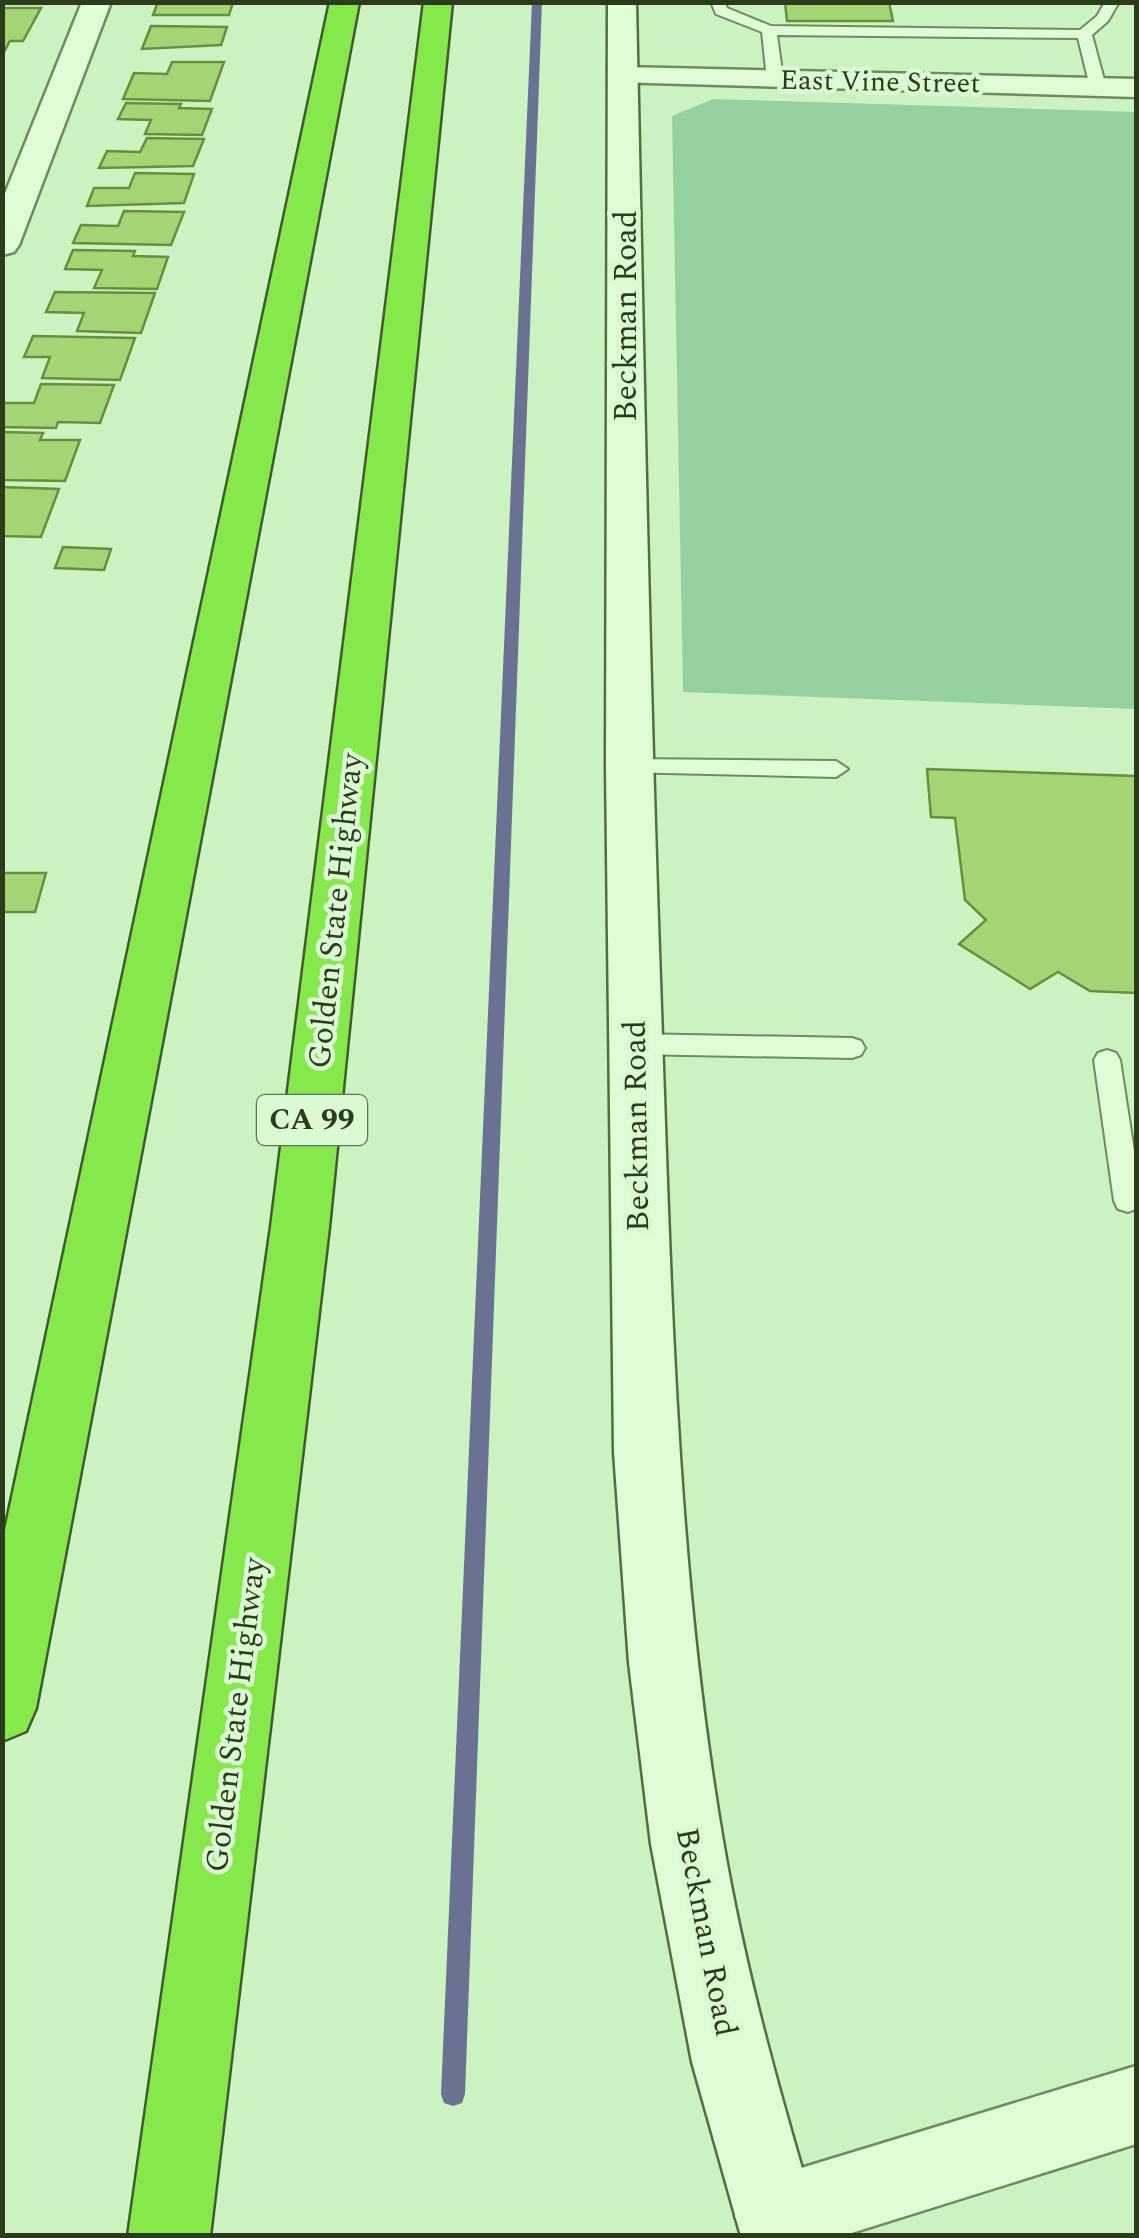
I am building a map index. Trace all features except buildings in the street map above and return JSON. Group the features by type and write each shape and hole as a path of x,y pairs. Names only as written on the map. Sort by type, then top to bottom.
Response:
{"highway":[{"path":"2,1708 345,2"},
{"name":"Golden State Highway","path":"170,2236 300,1226 438,2"}],"street":[{"path":"2,245 98,2"},
{"name":"Beckman Road","path":"622,2 629,766 645,1452 663,1663 687,1844 731,2062 778,2226"},
{"name":"East Vine Street","path":"624,76 1136,88"},
{"path":"2,141 44,142"},
{"path":"778,2226 1136,2105"}],"lane":[{"path":"718,2 721,11 768,30 1084,34 1103,18 1112,2"},
{"path":"768,30 775,79"},
{"path":"1084,34 1098,87"},
{"path":"629,766 836,769"},
{"path":"634,1044 852,1048"},
{"path":"1106,1060 1128,1201"}],"green space":[{"path":"713,99 1136,112 1136,709 683,692 672,116"}],"waterway":[{"path":"453,2094 537,2"}]}
